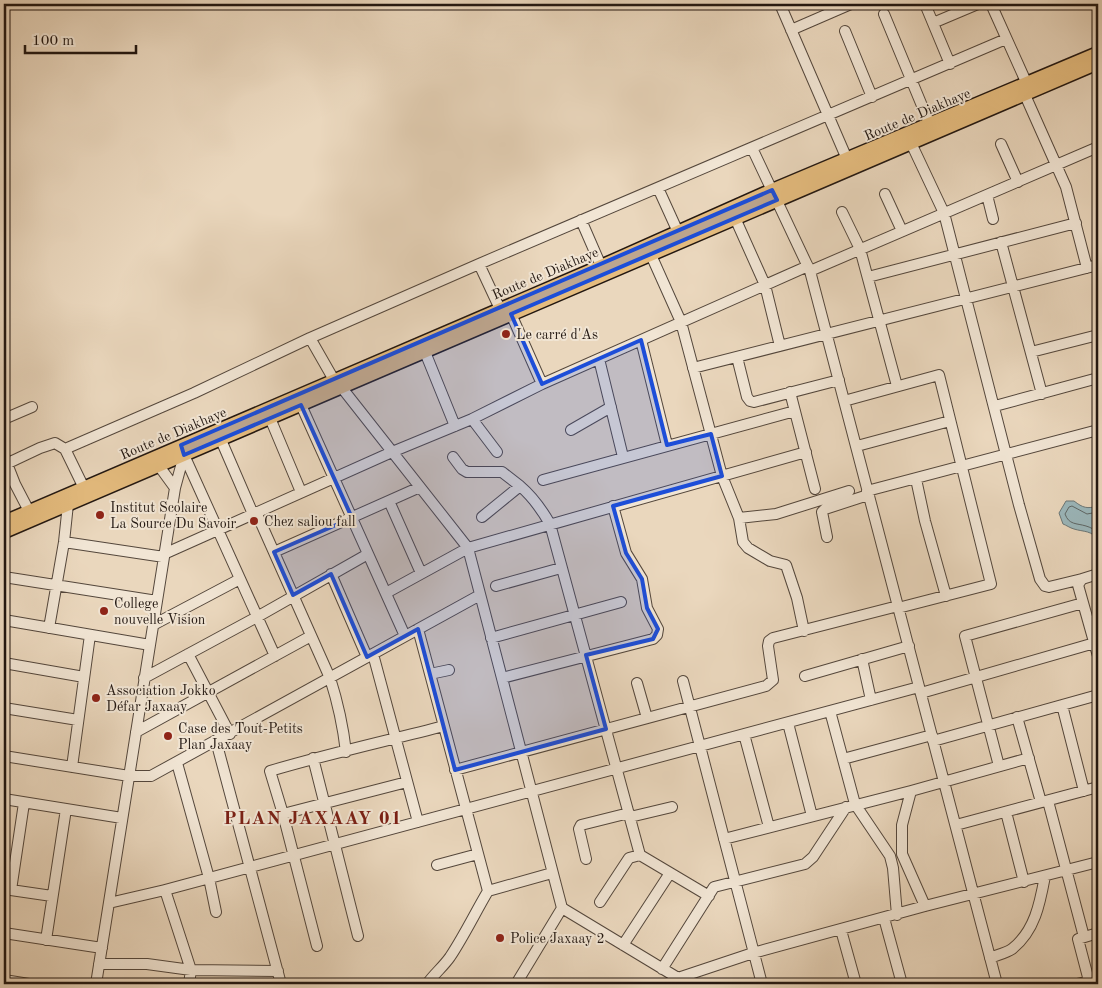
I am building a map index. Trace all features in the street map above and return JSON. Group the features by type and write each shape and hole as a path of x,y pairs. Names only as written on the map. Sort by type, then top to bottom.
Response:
{"main road":[{"name":"Route de Diakhaye","path":"183,450 221,440 301,405 338,384 425,352 601,266 678,232 911,143 1098,53"},
{"name":"Route de Diakhaye","path":"4,522 84,488 157,461 506,312 651,255 735,218 775,195 847,159 930,124 1098,64"},
{"name":"Route de Diakhaye","path":"4,532 68,504 157,461"}],"street":[{"path":"780,4 847,159"},
{"path":"925,4 950,64"},
{"path":"933,23 978,4"},
{"path":"991,4 1066,187 1088,268"},
{"path":"791,30 844,5"},
{"path":"884,14 930,124"},
{"path":"845,31 872,97"},
{"path":"65,449 194,393 310,338 479,264 1006,39"},
{"path":"911,143 944,213 1019,505 1042,584 1050,587 1098,574"},
{"path":"1001,144 1018,182"},
{"path":"64,542 164,556 218,529 392,452 472,419 542,384 765,285 860,249 1098,147"},
{"path":"752,148 809,268 997,984"},
{"path":"658,188 678,232"},
{"path":"885,194 902,231"},
{"path":"987,195 993,219"},
{"path":"842,212 860,249 897,386"},
{"path":"735,218 765,285 780,346"},
{"path":"581,220 601,266"},
{"path":"868,277 1076,223"},
{"path":"1001,242 1042,394"},
{"path":"651,255 681,322 722,476 739,518 743,542 748,548 770,561 786,564 798,598 804,631"},
{"path":"479,264 506,312 542,384"},
{"path":"693,368 1098,265"},
{"path":"1031,352 1098,334"},
{"path":"310,338 338,384 468,548 562,908 662,969 676,981 754,953 925,906 1098,862"},
{"path":"641,340 668,445"},
{"path":"425,352 455,426"},
{"path":"738,357 750,401 754,402 838,380"},
{"path":"599,359 623,457"},
{"path":"456,770 770,684 773,676 768,646 769,641 773,638 991,584 939,375 844,401"},
{"path":"995,406 1098,378"},
{"path":"790,392 815,489"},
{"path":"301,405 405,636"},
{"path":"4,420 32,407"},
{"path":"571,430 611,407"},
{"path":"544,480 795,411"},
{"path":"270,418 301,492"},
{"path":"472,419 497,452"},
{"path":"857,446 950,421"},
{"path":"827,537 822,512 825,509 867,493 916,478 1098,430"},
{"path":"221,440 274,552 330,678 338,703 346,752"},
{"path":"29,511 5,461 55,443 65,449 84,488"},
{"path":"96,984 144,678 183,450"},
{"path":"183,450 274,656"},
{"path":"386,593 468,548 806,452"},
{"path":"453,457 462,469 467,472 502,472 530,494 542,509 550,524 640,854 709,896"},
{"path":"157,461 175,488"},
{"path":"916,478 925,521 946,596"},
{"path":"482,517 520,486"},
{"path":"274,552 420,487"},
{"path":"739,518 776,514 849,491"},
{"path":"389,501 421,573"},
{"path":"49,628 64,542 68,504"},
{"path":"502,678 653,639 657,635 658,629 647,608 642,579 626,553 613,506"},
{"path":"144,678 368,554"},
{"path":"496,586 561,568"},
{"path":"331,574 370,656 418,822"},
{"path":"4,577 157,601"},
{"path":"153,625 240,579"},
{"path":"1082,579 1078,585 1096,643 1098,656"},
{"path":"4,756 129,776 151,776 480,595"},
{"path":"491,638 621,602"},
{"path":"999,766 964,636 1083,602"},
{"path":"4,620 150,645"},
{"path":"418,629 488,891"},
{"path":"72,767 90,635"},
{"path":"136,732 311,636"},
{"path":"109,903 165,890 871,700 976,677 1096,643"},
{"path":"804,676 909,646"},
{"path":"188,654 230,734"},
{"path":"862,659 871,700"},
{"path":"4,663 84,677"},
{"path":"430,674 449,670"},
{"path":"683,681 762,984"},
{"path":"637,683 647,718"},
{"path":"843,759 988,726 1098,695"},
{"path":"1062,705 1084,791"},
{"path":"4,708 78,720"},
{"path":"830,711 843,759 851,805 890,856 893,868 897,915"},
{"path":"1018,718 1029,758 1066,870 1084,937"},
{"path":"788,722 812,816"},
{"path":"317,946 270,771 313,758 346,752 444,726"},
{"path":"744,734 770,827"},
{"path":"216,741 281,984"},
{"path":"313,758 358,936"},
{"path":"724,839 911,791 944,780 1029,758"},
{"path":"177,763 209,878 216,912"},
{"path":"283,814 407,782"},
{"path":"956,825 1098,787"},
{"path":"911,791 902,825 902,854 925,906"},
{"path":"4,799 122,818"},
{"path":"24,803 7,890 52,896"},
{"path":"662,969 714,887 805,864 813,857 851,805"},
{"path":"586,859 579,829 581,825 672,807"},
{"path":"46,940 66,809"},
{"path":"1006,812 1024,882"},
{"path":"437,865 478,854"},
{"path":"600,902 629,858 640,854"},
{"path":"890,856 902,854"},
{"path":"623,946 670,872"},
{"path":"427,984 434,974 443,967 488,891 552,873"},
{"path":"990,958 1011,950 1024,937 1038,912 1045,876"},
{"path":"165,890 191,970 190,984"},
{"path":"516,984 562,908"},
{"path":"884,918 902,984"},
{"path":"841,930 856,984"},
{"path":"4,933 102,948"},
{"path":"1077,984 1094,980 1078,939 1098,933"},
{"path":"99,964 147,964 191,970 278,971"},
{"path":"4,980 29,984"}],"highlighted area":[{"path":"772,190 777,200 511,314 542,384 641,340 667,445 711,434 722,476 613,506 626,553 642,579 647,608 658,629 653,639 586,655 606,729 455,770 418,629 367,657 331,574 293,595 274,552 352,518 301,405 184,455 181,445"}],"water":[{"path":"1066,501 1074,501 1085,507 1098,506 1098,541 1091,533 1073,529 1063,524 1059,513"}],"place":[{"name":"Le carré d'As","path":"506,334"},
{"name":"Institut Scolaire La Source Du Savoir","path":"100,515"},
{"name":"Chez saliou fall","path":"254,521"},
{"name":"College nouvelle Vision","path":"104,611"},
{"name":"Association Jokko Défar Jaxaay","path":"96,698"},
{"name":"Case des Tout-Petits Plan Jaxaay","path":"168,736"},
{"name":"Police Jaxaay 2","path":"500,938"}],"district":[{"name":"PLAN JAXAAY 01","path":"313,817"}]}
